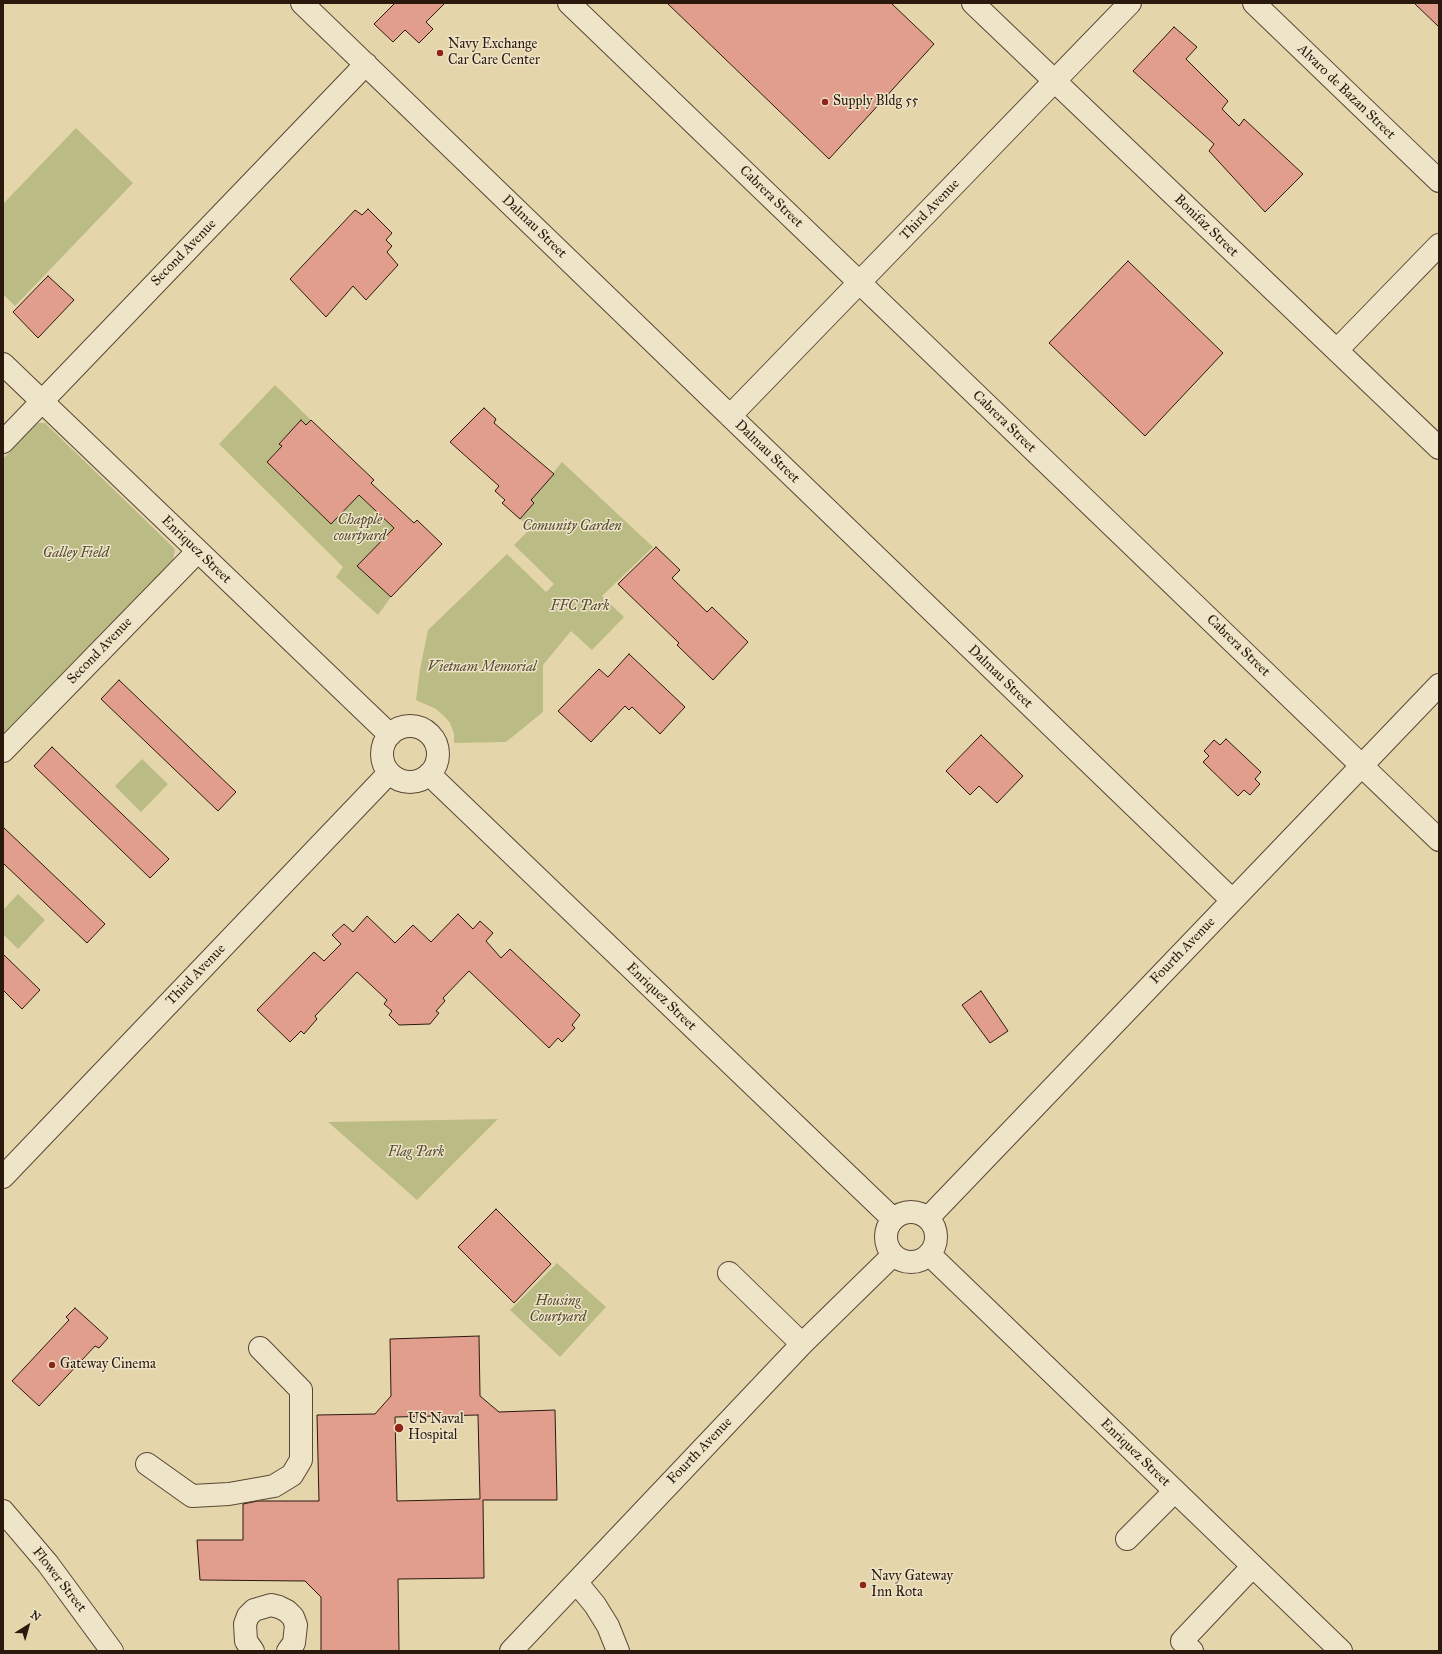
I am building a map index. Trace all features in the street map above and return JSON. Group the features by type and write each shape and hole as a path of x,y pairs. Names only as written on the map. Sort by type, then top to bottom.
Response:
{"street":[{"name":"Dalmau Street","path":"302,3 1232,900"},
{"name":"Cabrera Street","path":"569,3 1439,840"},
{"name":"Bonifaz Street","path":"973,3 1439,448"},
{"name":"Third Avenue","path":"730,416 1130,3"},
{"name":"Alvaro de Bazan Street","path":"1254,3 1439,181"},
{"name":"Second Avenue","path":"3,442 366,64"},
{"path":"1337,350 1439,245"},
{"name":"Enriquez Street","path":"3,364 390,735"},
{"name":"Second Avenue","path":"3,751 198,551"},
{"name":"Fourth Avenue","path":"928,1218 1439,685"},
{"path":"405,727 414,727 430,735 435,742 438,759 435,767 422,780 414,782 400,780 389,773 385,766 383,754 385,742 390,735 405,727"},
{"name":"Third Avenue","path":"3,1177 389,773"},
{"name":"Enriquez Street","path":"429,774 893,1219"},
{"path":"914,1211 928,1218 933,1224 936,1240 929,1254 923,1259 908,1262 893,1255 886,1241 888,1225 893,1219 899,1214 914,1211"},
{"name":"Enriquez Street","path":"929,1254 1341,1651"},
{"name":"Fourth Avenue","path":"511,1651 802,1344 893,1255"},
{"path":"729,1273 802,1344"},
{"path":"147,1464 192,1496 229,1494 274,1486 292,1475 301,1460 301,1390 260,1348"},
{"path":"1127,1539 1175,1491"},
{"name":"Flower Street","path":"3,1512 48,1564 112,1651"},
{"path":"1192,1651 1182,1641 1254,1566"},
{"path":"577,1582 595,1605 608,1626 618,1651"},
{"path":"251,1650 244,1633 248,1616 254,1610 271,1605 287,1611 293,1617 296,1625 294,1643 288,1651"}],"green space":[{"path":"76,128 133,183 15,306 3,294 3,204"},
{"name":"Chapple courtyard","path":"275,385 311,420 306,425 301,421 279,443 282,446 267,462 331,524 359,495 394,528 358,566 391,597 378,615 336,577 343,567 219,444"},
{"name":"Galley Field","path":"38,423 45,423 175,549 173,560 3,736 3,459"},
{"path":"562,462 653,547 602,596 624,617 592,650 571,631 543,665 543,712 506,742 454,743 454,734 450,723 444,716 436,709 416,700 420,669 428,630 507,554 546,592 554,584 514,545 531,528 520,519 534,503 525,495 541,488"},
{"path":"142,759 168,784 141,812 115,786"},
{"path":"18,894 45,920 18,949 3,934 3,910"},
{"name":"Flag Park","path":"498,1119 417,1200 328,1122"},
{"name":"Housing Courtyard","path":"557,1263 606,1307 560,1357 510,1310"}],"building":[{"path":"395,3 445,3 426,22 433,29 419,43 405,30 393,42 374,24"},
{"name":"Supply Bldg 55","path":"667,3 891,3 934,44 829,159"},
{"path":"1414,3 1439,3 1439,27"},
{"path":"1174,27 1197,47 1186,59 1228,101 1222,109 1239,126 1244,119 1303,174 1265,212 1209,151 1214,144 1133,71"},
{"path":"368,209 392,233 386,240 392,246 387,252 398,265 366,300 353,286 326,317 290,279 355,210 362,215"},
{"path":"1128,261 1223,353 1145,436 1049,343"},
{"path":"48,276 74,300 38,338 13,312"},
{"path":"484,408 496,419 494,423 554,474 531,500 534,503 520,519 502,503 505,500 495,491 499,486 450,442"},
{"path":"301,420 306,425 311,420 374,480 371,483 414,523 417,520 442,544 391,597 357,566 394,528 359,495 331,524 267,462 282,446 279,444"},
{"path":"656,547 680,570 672,578 707,612 712,607 748,642 713,680 677,645 679,643 618,584"},
{"path":"629,654 685,707 660,734 632,707 629,710 625,706 591,742 558,711 599,669 608,677"},
{"path":"119,680 236,792 218,811 101,699"},
{"path":"981,735 1023,776 997,803 979,786 970,795 946,771"},
{"path":"1226,739 1261,772 1255,779 1260,784 1250,795 1244,790 1238,796 1203,762 1209,756 1204,751 1214,740 1220,745"},
{"path":"52,747 169,859 150,878 34,766"},
{"path":"3,827 105,924 87,943 3,863"},
{"path":"458,914 473,929 480,921 493,933 486,941 501,958 510,949 580,1015 572,1025 575,1028 562,1042 558,1038 549,1048 469,971 443,998 445,1001 436,1011 439,1013 430,1024 399,1025 389,1015 392,1011 384,1004 387,1000 357,972 315,1016 317,1019 304,1034 301,1031 290,1042 257,1010 314,952 324,961 341,944 332,935 344,924 353,932 367,916 395,943 413,925 431,942"},
{"path":"3,954 40,990 22,1009 3,990"},
{"path":"981,991 1008,1031 990,1043 962,1005"},
{"path":"496,1209 551,1264 514,1303 458,1247"},
{"name":"Gateway Cinema","path":"75,1308 108,1338 99,1348 95,1346 39,1406 12,1381 69,1320 66,1317"},
{"path":"479,1336 480,1396 499,1412 555,1410 557,1500 483,1500 484,1578 398,1579 399,1651 321,1651 321,1597 305,1581 200,1580 197,1540 243,1540 243,1504 258,1501 319,1501 317,1415 375,1414 391,1396 390,1339","holes":["478,1415 480,1499 397,1501 395,1417"]}],"place":[{"name":"Navy Exchange Car Care Center","path":"440,53"},
{"name":"Supply Bldg 55","path":"825,102"},
{"name":"Gateway Cinema","path":"52,1365"},
{"name":"US Naval Hospital","path":"399,1428"},
{"name":"Navy Gateway Inn Rota","path":"863,1585"}],"park label":[{"name":"Comunity Garden","path":"572,527"},
{"name":"FFC Park","path":"580,607"},
{"name":"Vietnam Memorial","path":"482,668"}]}
